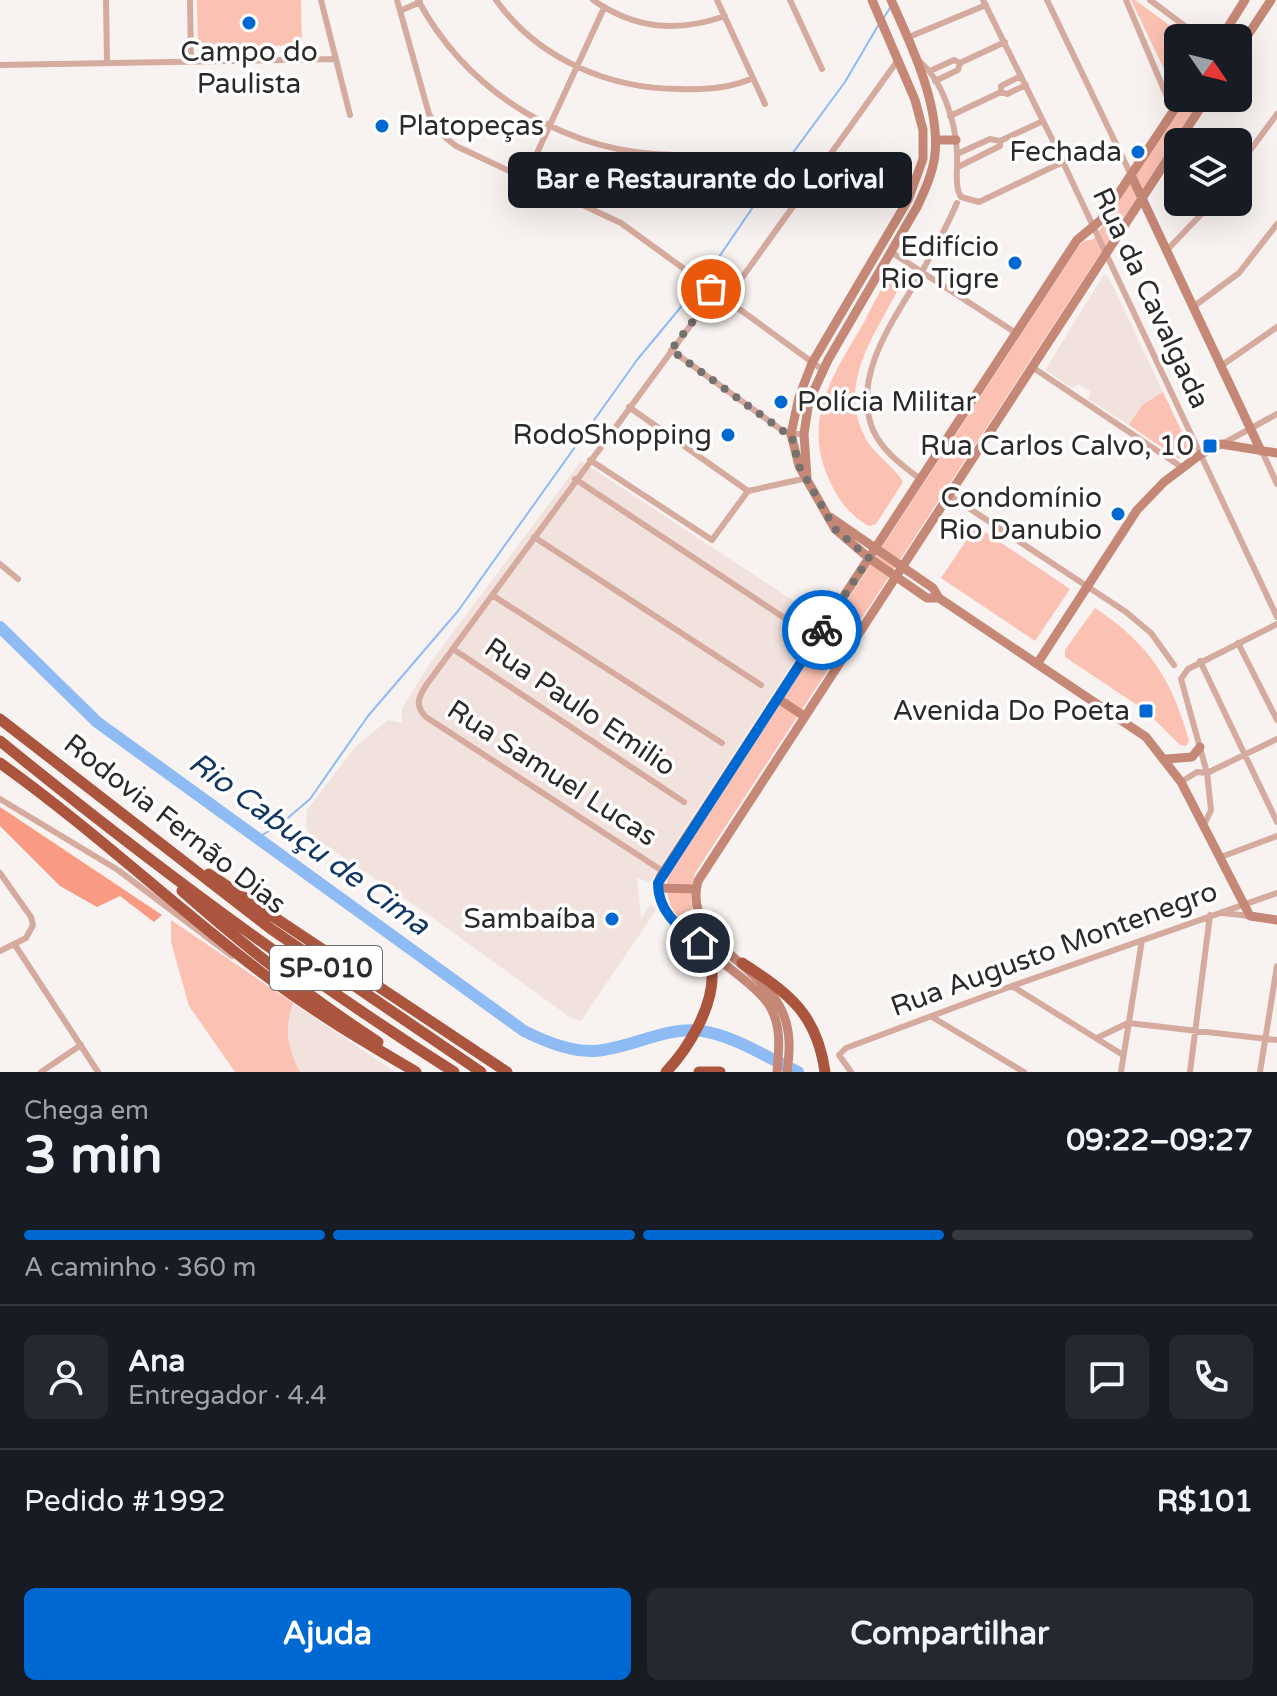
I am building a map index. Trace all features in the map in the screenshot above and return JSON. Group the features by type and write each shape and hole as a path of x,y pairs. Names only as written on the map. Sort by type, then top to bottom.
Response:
{"highway":[{"name":"Rodovia Fernão Dias","path":"0,719 271,929 481,1072"},
{"name":"Rodovia Fernão Dias","path":"0,741 164,870 303,971 454,1072"},
{"path":"0,763 92,833 265,975"},
{"path":"176,856 202,869 507,1072"},
{"path":"164,870 169,879 215,921 345,1021 386,1047 402,1063"},
{"path":"666,1072 685,1048 709,998 712,974 700,943"},
{"path":"742,963 778,987 800,1009 817,1035 824,1067"},
{"name":"SP-010","path":"265,975 342,1029 416,1072"},
{"path":"699,1072 720,1072"}],"main road":[{"path":"872,0 915,100 924,147 920,171 908,200 812,363 799,397 791,434 799,466 830,517 927,598 939,598 1146,737 1181,782 1250,916 1277,920"},
{"path":"1230,24 1245,0"},
{"path":"1252,29 1271,0"},
{"path":"807,478 804,434 809,401 823,370 926,189 933,164 936,140 931,107 909,37 894,5"},
{"path":"777,1072 776,1021 769,1006 754,987 669,916 658,888 664,872 1077,240 1101,220 1172,112"},
{"path":"936,140 956,140"},
{"path":"787,1072 789,1033 782,1009 766,987 705,926 699,915 696,889 707,865 1164,164"},
{"path":"1131,175 1261,451"},
{"path":"1037,664 1137,510 1183,468 1221,444 1277,453"},
{"path":"777,698 804,716"},
{"path":"1166,759 1192,757 1200,747"},
{"path":"658,888 696,889"}],"street":[{"path":"106,0 107,63"},
{"path":"190,0 191,62"},
{"path":"321,0 350,115"},
{"path":"397,0 435,127 456,146 621,223 823,370"},
{"path":"496,0 511,21 577,68 630,85 657,89 709,89 753,78"},
{"path":"593,0 604,8 641,22 667,27 689,27 725,16"},
{"path":"717,0 765,104"},
{"path":"790,0 822,69"},
{"path":"1047,0 1131,175"},
{"path":"1126,0 1164,90"},
{"path":"1150,0 1182,24"},
{"path":"400,11 419,1 435,27 471,71 513,104 548,126 580,140 607,147 651,155 677,155"},
{"path":"909,37 984,2"},
{"name":"Rua da Cavalgada","path":"984,2 1063,162 1277,617"},
{"path":"525,179 604,8"},
{"path":"935,81 958,70 960,63 1005,42"},
{"path":"0,65 336,59"},
{"path":"916,59 930,71 950,116 956,140 958,193 965,200 979,202 1063,162"},
{"path":"726,300 898,60"},
{"path":"930,71 954,60 960,63"},
{"path":"1001,92 1001,86 1021,76"},
{"path":"950,116 1001,92 1007,94 1026,85"},
{"path":"1252,148 1277,114"},
{"path":"957,154 990,139 1000,141 1043,121"},
{"path":"958,167 994,151 1000,146 1000,141"},
{"path":"920,479 894,460 883,447 874,431 867,398 873,365 882,342 957,203"},
{"path":"1167,250 1200,216"},
{"path":"1193,307 1239,273 1277,224"},
{"path":"891,252 1016,333"},
{"path":"453,649 713,290"},
{"path":"1221,366 1277,327"},
{"path":"671,350 783,431 804,434"},
{"path":"1032,367 1183,468"},
{"path":"629,407 748,491"},
{"path":"1221,444 1277,414"},
{"path":"1261,451 1277,484"},
{"path":"590,460 712,540 748,491 807,478"},
{"path":"575,479 801,629"},
{"path":"949,495 1138,621 1151,633 1174,665"},
{"path":"534,537 761,685"},
{"path":"0,564 18,579"},
{"path":"492,595 722,743"},
{"path":"1204,825 1211,810 1207,773 1196,724 1181,685 1184,673 1200,661 1277,624"},
{"path":"1238,643 1277,720"},
{"name":"Rua Samuel Lucas","path":"453,649 420,695 419,709 426,717 664,872"},
{"name":"Rua Paulo Emilio","path":"453,649 684,802"},
{"path":"1200,661 1277,822"},
{"path":"1181,782 1197,772 1207,773 1277,739"},
{"path":"0,799 118,870 216,945 265,975"},
{"path":"1221,857 1277,836"},
{"path":"0,873 31,917 33,925 26,938 0,951"},
{"name":"Rua Augusto Montenegro","path":"851,1072 839,1055 846,1048 1277,893"},
{"path":"1190,1072 1214,914 1250,916"},
{"path":"1121,1072 1142,940"},
{"path":"15,945 98,1072"},
{"path":"1260,1072 1277,966"},
{"path":"1012,986 1123,1055"},
{"path":"932,1017 1024,1072"},
{"path":"1097,1038 1128,1023 1277,1040"},
{"path":"41,1072 81,1045"}],"shaded area":[{"name":"Campo do Paulista","path":"197,0 301,0 302,45 198,48"},
{"path":"1131,0 1168,24 1164,24 1164,69"},
{"path":"1177,112 1193,112 1182,128 1166,128"},
{"path":"1164,132 1164,156 695,873 691,902 699,928 710,945 684,924 672,908 667,888 668,875 1078,247 1084,241 1094,239"},
{"path":"1104,274 1109,278 1163,392 1142,405 1129,425 1088,399 1091,392 1087,389 1078,384 1072,388 1045,370"},
{"path":"892,277 898,279 900,286 862,361 855,400 858,420 867,441 903,482 876,524 869,526 848,509 832,486 823,463 819,421 840,364 879,293"},
{"path":"1163,392 1191,451 1179,459 1129,425 1142,405"},
{"path":"581,461 821,619 650,882 637,878 641,918 651,904 656,910 581,1021 571,1018 433,918 309,834 306,827 307,810 355,747 388,720 402,723 402,708 431,662"},
{"path":"976,526 1070,589 1035,641 941,578"},
{"path":"1095,608 1130,635 1156,665 1175,699 1189,741 1186,746 1180,745 1146,711 1065,657 1065,650"},
{"path":"0,807 162,915 154,922 120,896 97,907 60,886 0,826"},
{"path":"171,920 293,1003 288,1021 288,1038 300,1072 235,1072 189,1006 171,942"},
{"path":"293,1003 395,1072 300,1072 289,1052 286,1024"}],"waterway":[{"path":"883,19 890,8"},
{"path":"704,279 845,82 879,24"},
{"path":"256,839 282,823 310,799 368,716 458,611 637,360 700,284"},
{"name":"Rio Cabuçu de Cima","path":"0,627 97,722 524,1031 567,1048 585,1051 607,1049 675,1032 702,1031 739,1042 798,1072"}],"way so far":[{"path":"711,289 715,292 671,350 791,434 799,466 835,529 869,558 822,630"}],"place":[{"name":"Campo do Paulista","path":"249,23"},
{"name":"Platopeças","path":"382,126"},
{"name":"Fechada","path":"1138,152"},
{"name":"Edifício Rio Tigre","path":"1015,263"},
{"name":"Bar e Restaurante do Lorival","path":"711,289"},
{"name":"Polícia Militar","path":"781,402"},
{"name":"RodoShopping","path":"728,435"},
{"name":"Rua Carlos Calvo, 10","path":"1210,446"},
{"name":"Condomínio Rio Danubio","path":"1118,514"},
{"name":"Avenida Do Poeta","path":"1146,711"},
{"name":"Sambaíba","path":"612,919"}],"route":[{"path":"700,943 669,916 659,897 658,883 822,630"}]}
